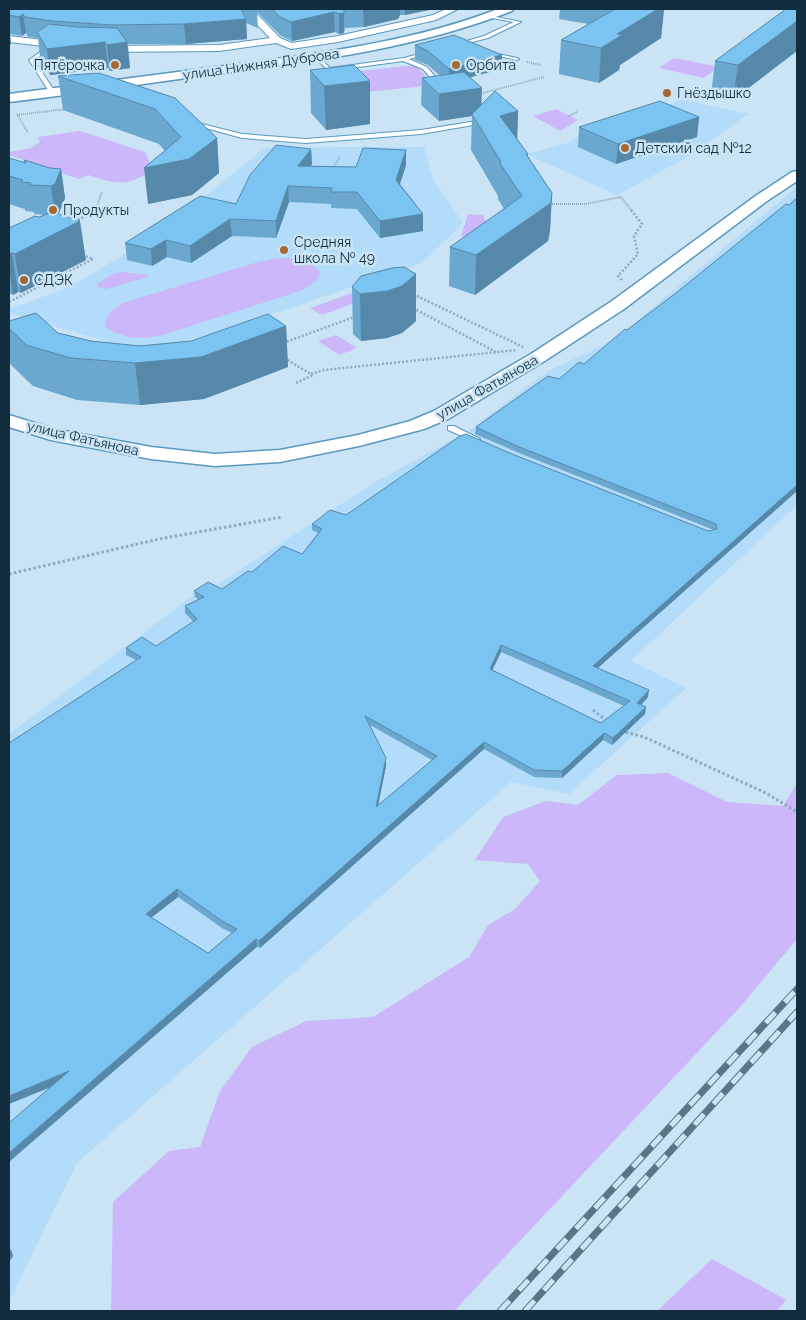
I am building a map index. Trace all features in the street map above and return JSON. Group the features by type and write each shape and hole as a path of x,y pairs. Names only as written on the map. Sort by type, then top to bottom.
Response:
{"street":[{"path":"247,9 276,40 291,46 338,39 436,17 453,9"},
{"name":"улица Нижняя Дуброва","path":"9,98 126,85 316,57 402,42 470,24 508,9"},
{"path":"9,39 71,47"},
{"path":"100,49 159,50 209,48 276,40"},
{"name":"улица Фатьянова","path":"9,420 51,434 151,454 215,460 280,456 359,440 416,425 441,415 618,305 762,198 797,175"}],"lane":[{"path":"449,47 486,37 519,22 489,16"},
{"path":"458,44 475,49"},
{"path":"52,92 31,60 54,45"},
{"path":"484,51 517,60"},
{"path":"316,57 329,70 404,59 431,52"},
{"path":"404,59 425,68 436,81"},
{"path":"187,122 242,136 306,141 421,132 494,120"},
{"path":"451,428 483,442"}],"path":[{"path":"478,95 544,77"},
{"path":"17,115 75,107"},
{"path":"15,112 28,133"},
{"path":"570,116 578,112"},
{"path":"332,168 340,157"},
{"path":"72,222 94,213 102,192"},
{"path":"552,204 586,204 621,197 642,224 634,236 638,254 618,276 622,280"},
{"path":"9,302 93,259 75,253"},
{"path":"296,383 328,370 522,349 417,296"},
{"path":"411,307 496,352"},
{"path":"277,343 282,343 358,315"},
{"path":"281,356 312,375"},
{"path":"9,574 159,538 282,517"},
{"path":"593,710 622,732 644,737 766,793 797,812"}],"shaded area":[{"path":"674,58 719,67 704,78 659,68"},
{"path":"416,65 433,85 339,95 324,75"},
{"name":"Детский сад №12","path":"681,99 748,114 691,155 617,195 526,154 574,141 572,140 602,128 646,117"},
{"path":"556,109 578,120 560,131 533,116"},
{"path":"80,131 145,152 153,169 129,182 106,181 88,175 79,179 9,155 9,152 31,148 40,142 38,137"},
{"name":"Средняя школа № 49","path":"424,147 433,179 463,223 422,263 258,319 146,353 9,313 9,309 70,287 155,236 265,148"},
{"path":"797,187 797,505 631,661 686,688 569,794 511,782 77,1163 9,1301 9,734 203,588 217,585 372,484 468,431 548,371 604,345 626,330"},
{"path":"468,214 483,215 489,231 476,239 461,236"},
{"path":"277,258 301,260 311,264 321,272 316,281 303,290 163,335 147,338 133,337 119,334 105,327 110,312 123,303 251,264"},
{"path":"122,272 148,275 148,277 106,289 97,287 97,284 113,274"},
{"path":"378,284 390,290 322,315 310,308"},
{"path":"336,335 357,348 339,355 318,341"},
{"path":"668,773 727,802 783,806 797,783 797,939 740,1007 454,1311 111,1311 113,1202 169,1151 200,1147 220,1091 252,1047 306,1021 373,1017 469,957 488,925 515,909 540,881 528,864 475,860 503,817 546,801 578,805 617,775"},
{"path":"712,1259 786,1300 777,1311 657,1311"}],"building":[{"path":"9,9 241,9 246,19 184,24 112,25 52,21 25,17 23,14 19,17 9,15"},
{"path":"272,9 344,9 344,13 334,12 291,22 280,17"},
{"path":"615,9 658,9 617,34 622,35 601,48 561,40"},
{"path":"786,9 797,9 797,21 738,65 715,61"},
{"path":"49,24 117,28 127,42 107,45 105,42 47,49 37,32"},
{"path":"454,35 502,55 449,69 428,51 415,45"},
{"path":"354,65 370,81 324,86 310,70"},
{"path":"464,72 482,88 439,94 422,78"},
{"path":"99,73 175,98 217,138 189,159 144,168 181,137 155,109 58,76"},
{"path":"495,91 518,111 500,116 528,154 526,154 552,193 551,203 476,255 450,247 522,196 499,162 501,162 472,114"},
{"path":"660,101 699,117 618,144 579,127"},
{"path":"276,145 311,149 298,166 356,167 363,148 406,150 396,180 423,214 380,221 357,192 331,192 332,188 288,186 276,221 230,219 190,246 166,240 151,249 125,243 200,196 236,204 250,175"},
{"path":"9,158 61,169 55,184 51,186 30,185 31,183 21,182 23,180 9,176"},
{"path":"797,198 797,485 593,666 649,690 637,703 646,707 613,738 604,733 562,771 534,770 484,742 259,941 256,939 9,1153 9,1123 69,1071 9,1096 9,743 141,657 126,648 142,637 156,646 197,619 185,606 204,597 194,591 208,582 222,589 248,571 252,572 283,546 302,554 322,529 312,524 330,510 346,515 460,436 466,434 708,531 717,529 716,524 519,447 476,427 548,376 559,379 579,362 584,364 625,329 627,330 676,293 786,204 789,205","holes":["501,645 630,701 601,723 490,669","365,716 437,756 376,807 386,758","177,889 222,921 237,929 208,953 146,914"]},
{"path":"53,212 80,221 15,254 9,254 9,228 35,216 39,217"},
{"path":"404,267 416,274 402,286 387,291 360,294 352,287 361,276"},
{"path":"36,313 58,333 91,341 140,346 191,341 268,314 286,326 201,357 135,363 71,358 26,345 9,328 9,321"}],"railway":[{"path":"500,1311 797,989"},
{"path":"525,1311 797,1012"}],"place":[{"name":"Пятёрочка","path":"115,65"},
{"name":"Орбита","path":"456,65"},
{"name":"Гнёздышко","path":"667,93"},
{"name":"Детский сад №12","path":"625,148"},
{"name":"Продукты","path":"53,210"},
{"name":"Средняя школа № 49","path":"284,250"},
{"name":"СДЭК","path":"24,280"}]}
